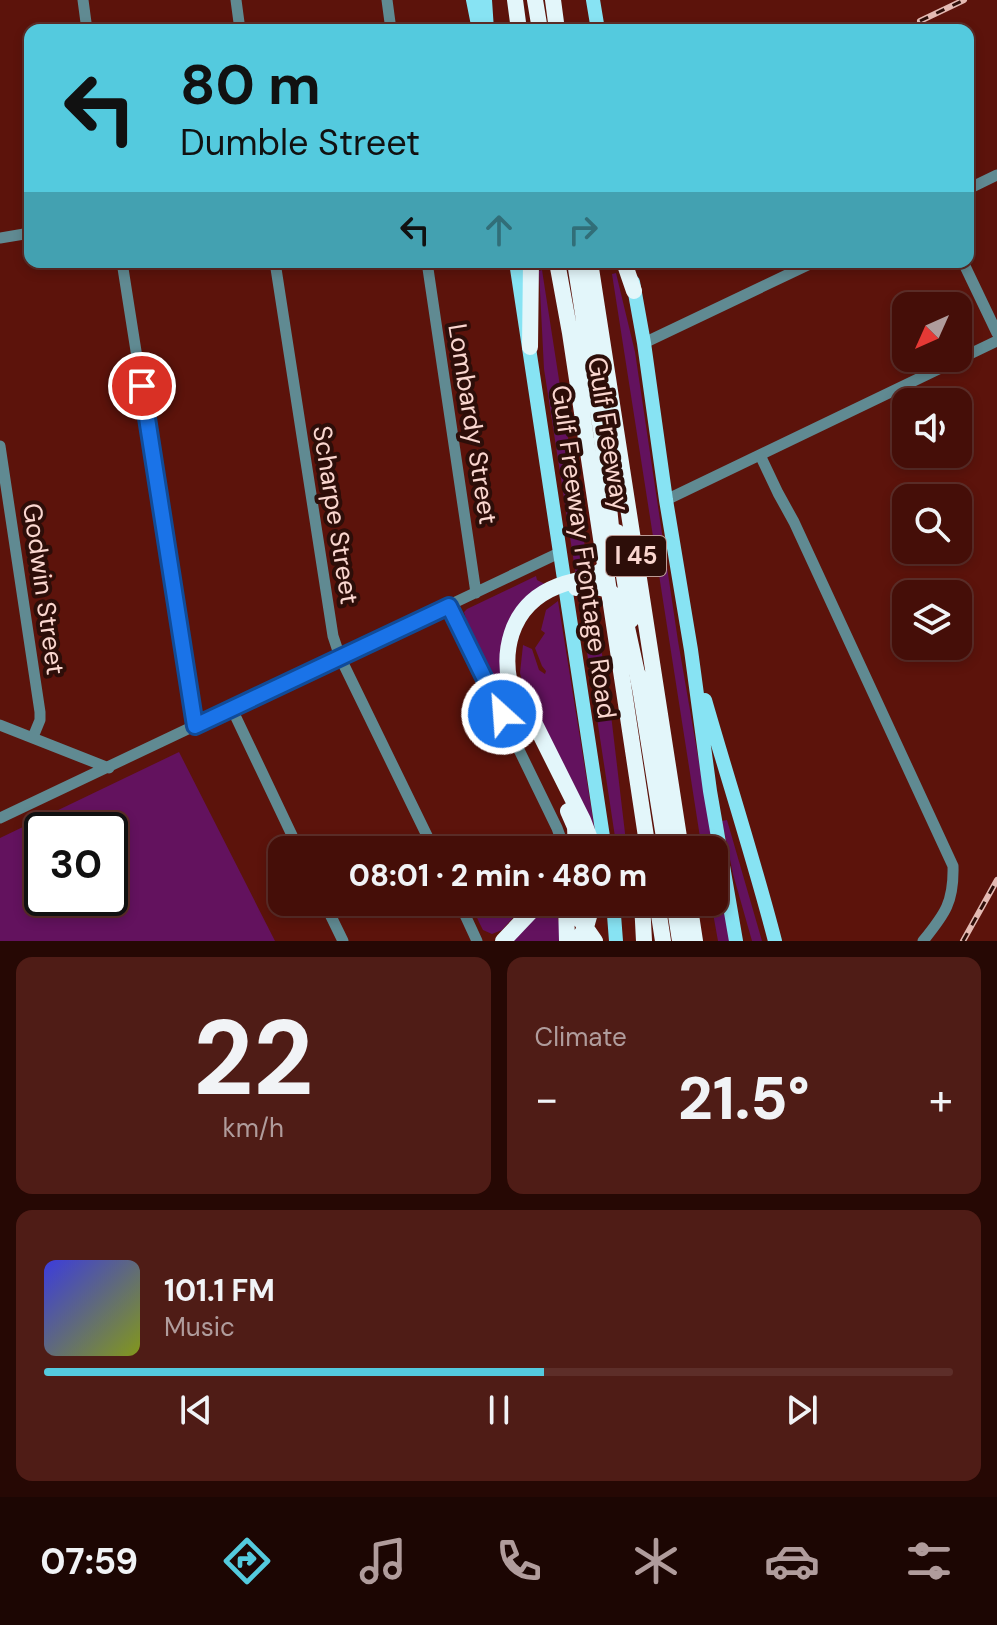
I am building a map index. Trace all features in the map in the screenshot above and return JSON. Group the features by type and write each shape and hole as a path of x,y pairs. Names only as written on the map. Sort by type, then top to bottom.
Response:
{"highway":[{"path":"515,0 518,24"},
{"path":"535,0 539,24"},
{"path":"553,0 556,24"},
{"path":"530,347 531,268"},
{"name":"Gulf Freeway","path":"558,268 644,836"},
{"name":"Gulf Freeway","path":"576,268 664,836"},
{"name":"Gulf Freeway","path":"591,268 679,836"},
{"path":"626,268 634,291"},
{"path":"589,836 510,687 506,654 515,626 530,603 553,588 604,569 613,555 602,439"},
{"path":"576,836 571,818 519,700 513,665 522,630 538,607 561,594 586,586 606,588 620,600 640,687"},
{"path":"503,941 527,916"},
{"path":"567,916 567,941"},
{"path":"576,916 589,937"},
{"path":"589,937 592,916"},
{"path":"643,916 644,941"},
{"path":"666,916 680,939"},
{"path":"676,916 680,939"},
{"path":"680,939 686,916"}],"main road":[{"path":"473,0 478,24"},
{"path":"485,0 487,24"},
{"path":"593,0 597,24"},
{"name":"Gulf Freeway Frontage Road","path":"517,268 603,836"},
{"path":"632,268 718,836"},
{"path":"691,650 775,941"},
{"path":"728,883 744,941"},
{"path":"728,892 736,941"},
{"path":"614,916 616,941"}],"street":[{"path":"83,0 86,24"},
{"path":"236,0 239,24"},
{"path":"387,0 390,24"},
{"path":"974,186 997,175"},
{"path":"0,238 24,234"},
{"path":"123,268 195,726"},
{"name":"Scharpe Street","path":"276,268 333,636 340,657 427,836"},
{"name":"Lombardy Street","path":"428,268 476,593"},
{"path":"644,343 801,268"},
{"path":"966,268 997,333"},
{"path":"666,500 997,341"},
{"name":"Godwin Street","path":"0,446 40,712 33,737"},
{"path":"760,455 953,866 954,889 947,907 923,941"},
{"path":"0,818 559,553"},
{"path":"449,606 560,836"},
{"path":"232,709 292,836"},
{"path":"0,725 109,768"},
{"path":"331,916 343,941"},
{"path":"465,916 477,941"}],"shaded area":[{"path":"542,270 589,573 576,576 544,369 539,271"},
{"path":"616,273 635,352 678,641 712,836 700,836 612,274"},
{"path":"536,576 537,580 547,585 516,616 510,705 507,706 469,629 464,612"},
{"path":"593,592 625,836 615,836 578,593"},
{"path":"558,601 596,836 593,836 581,805 524,690 520,673 523,645 532,649 539,670 545,674 535,648 545,633 541,630 546,610"},
{"path":"179,752 275,941 0,941 0,838 24,826 24,916 128,916 128,812 54,812"},
{"path":"727,820 762,941 752,941 722,821"},
{"path":"477,916 514,916 502,930 492,934 483,930"},
{"path":"536,916 557,917 561,941 512,941"},
{"path":"714,916 726,916 730,941 718,941"}],"railway":[{"path":"920,21 964,0"},
{"path":"963,941 997,880"}],"route":[{"path":"142,386 195,726 449,606 502,714"}]}
